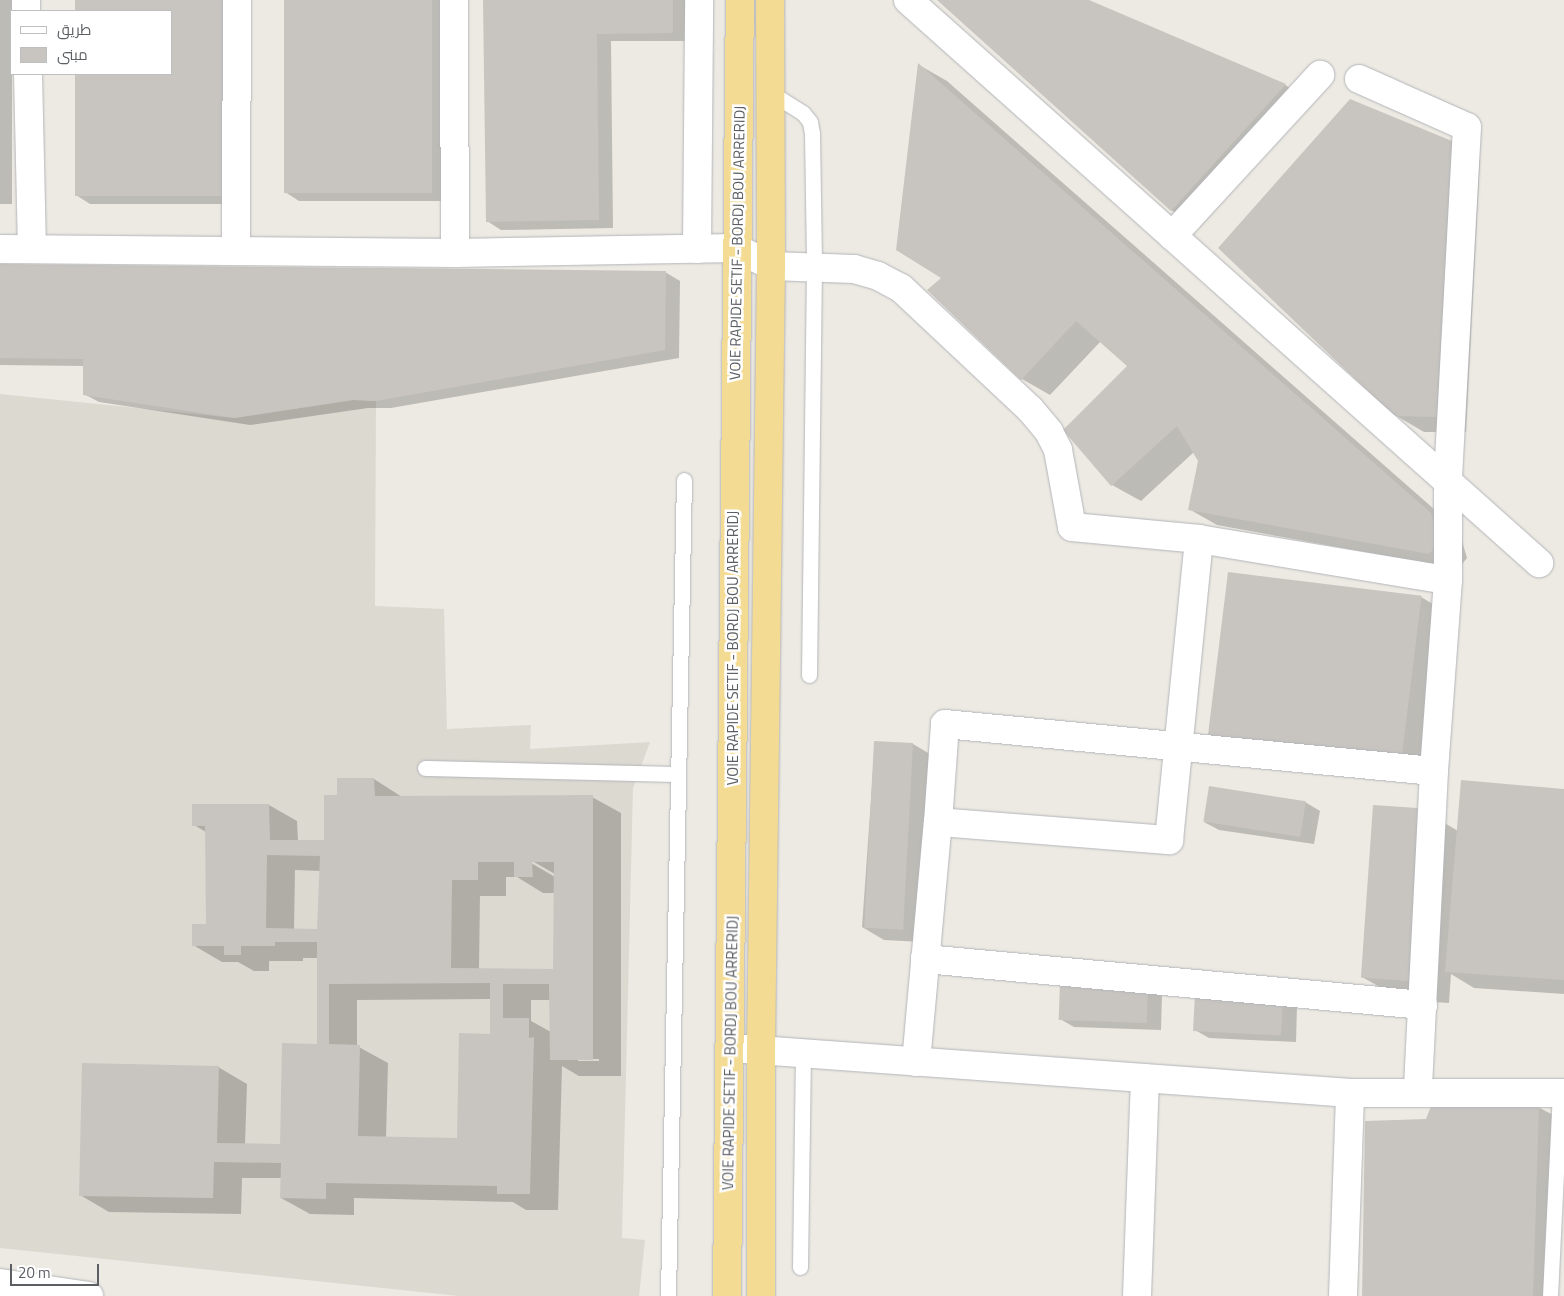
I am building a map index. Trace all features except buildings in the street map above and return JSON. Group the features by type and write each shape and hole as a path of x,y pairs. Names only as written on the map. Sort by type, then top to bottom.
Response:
{"highway":[{"name":"VOIE RAPIDE SETIF - BORDJ BOU ARRERIDJ","path":"727,1296 731,1048 736,248 740,0"},
{"name":"VOIE RAPIDE SETIF - BORDJ BOU ARRERIDJ","path":"761,1296 761,1051 770,266 768,91 770,0"}],"street":[{"path":"236,251 237,0"},
{"path":"454,0 455,253"},
{"path":"697,249 699,0"},
{"path":"908,0 1539,563"},
{"path":"28,75 32,249"},
{"path":"1172,236 1320,75"},
{"path":"1359,79 1467,127 1448,482 1448,580 1434,771 1418,1092"},
{"path":"0,249 455,253 736,248 770,266 854,269 878,276 901,288 1030,409 1049,432 1058,450 1072,527 1199,539 1448,580"},
{"path":"938,822 1168,840 1199,539"},
{"path":"916,1062 945,724 1434,771"},
{"path":"925,959 1422,1005"},
{"path":"731,1048 1350,1093 1562,1093"},
{"path":"1137,1296 1144,1078"},
{"path":"1343,1296 1350,1093"},
{"path":"0,1283 89,1296"}],"lane":[{"path":"768,91 796,107 810,122 812,133 814,267 809,675"},
{"path":"668,1296 684,480"},
{"path":"425,768 678,774"},
{"path":"800,1267 803,1054"},
{"path":"1550,1296 1562,1093"}],"shaded area":[{"path":"0,394 234,418 353,400 376,401 375,606 444,609 447,729 531,725 530,749 650,742 633,788 622,1238 645,1240 639,1296 459,1296 0,1248"}]}
